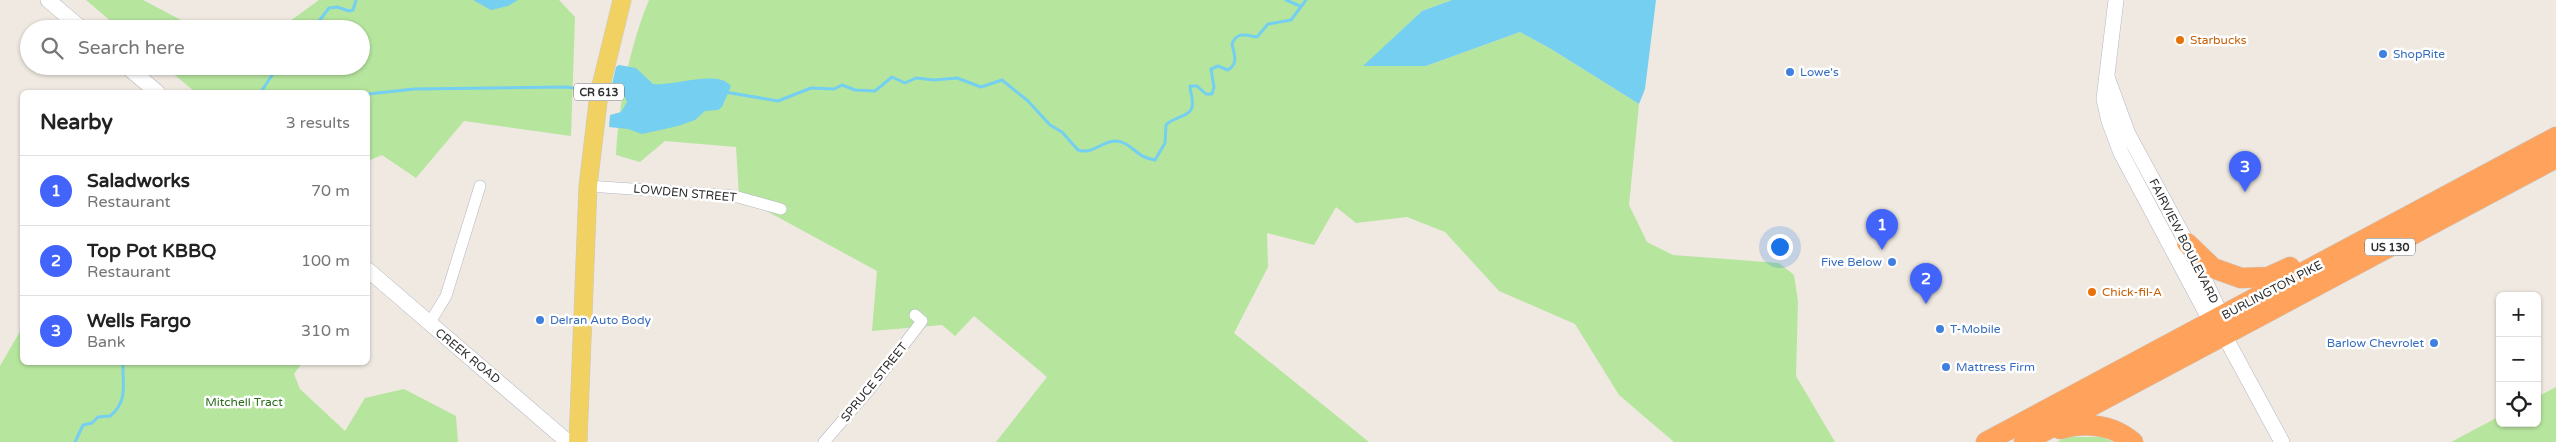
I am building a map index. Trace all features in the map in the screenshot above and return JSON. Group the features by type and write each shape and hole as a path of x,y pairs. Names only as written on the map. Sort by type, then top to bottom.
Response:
{"highway":[{"name":"BURLINGTON PIKE","path":"2030,439 2341,253 2556,137"},
{"name":"BURLINGTON PIKE","path":"1986,442 2556,158"},
{"path":"2187,243 2213,268 2241,278 2268,277 2314,254 2341,253"},
{"path":"2030,439 2075,425 2093,425 2110,428 2133,442"}],"main road":[{"name":"CR 613","path":"578,442 588,186 598,94 622,0"}],"street":[{"path":"48,0 71,20"},
{"name":"FAIRVIEW BOULEVARD","path":"2116,0 2110,32 2104,99 2121,153 2219,325"},
{"path":"137,75 156,90"},
{"name":"FAIRVIEW BOULEVARD","path":"2107,77 2128,134 2187,243 2219,325"},
{"path":"429,324 446,296 480,186"},
{"name":"LOWDEN STREET","path":"588,186 619,187 669,194 734,196 781,209"},
{"name":"CREEK ROAD","path":"370,272 568,442"},
{"name":"SPRUCE STREET","path":"824,442 869,390 919,318"},
{"path":"2219,325 2282,442"}],"green space":[{"path":"86,0 143,0 181,20 109,20"},
{"path":"319,0 559,0 575,17 571,136 464,121 416,178 382,155 370,160 370,90 193,90 175,75 370,75 370,20 291,20"},
{"path":"649,0 1452,0 1422,11 1364,66 1426,66 1520,32 1551,49 1639,104 1629,205 1647,242 1673,255 1779,263 1794,275 1798,301 1796,376 1835,442 1674,442 1619,395 1575,324 1499,291 1445,232 1407,217 1356,223 1336,207 1314,245 1267,233 1268,267 1234,333 1369,442 996,442 1047,377 974,316 955,336 942,325 872,331 877,271 739,196 736,147 665,141 640,162 616,155 626,76 636,37"},
{"name":"Mitchell Tract","path":"20,331 20,365 301,365 294,374 300,389 345,431 365,398 404,389 456,416 458,442 0,442 0,366"},
{"path":"2556,387 2556,442 2451,442 2496,418 2496,427 2541,427 2541,395"},
{"path":"2066,437 2102,437 2113,442 2057,442"}],"water":[{"path":"473,0 518,0 508,6 491,10"},
{"path":"1452,0 1656,0 1645,89 1639,104 1551,49 1520,32 1426,66 1363,66 1422,11"},
{"path":"619,65 636,68 653,84 716,79 724,81 731,86 722,107 718,110 705,111 695,120 678,126 642,134 628,129 609,127 610,115 621,112 627,102 624,95 612,96 610,93 616,67"}],"waterway":[{"path":"320,20 329,8 337,7 349,11 353,10 356,0"},
{"path":"1286,0 1300,6"},
{"path":"725,92 778,101 811,88 834,89 842,85 855,90 875,91 892,77 905,83 916,78 934,80 957,78 981,87 1002,80 1028,101 1050,125 1062,132 1078,150 1088,151 1116,141 1126,144 1149,159 1155,160 1165,143 1166,125 1191,110 1193,102 1190,86 1197,86 1206,94 1212,94 1214,87 1211,69 1218,66 1228,70 1234,64 1235,58 1232,44 1236,37 1242,35 1257,37 1268,24 1291,20 1306,0"},
{"path":"262,90 272,75"},
{"path":"370,94 414,89 566,87 590,90"},
{"path":"75,442 83,425 92,423 98,417 110,416 120,404 123,391 123,365"}],"place":[{"name":"Starbucks","path":"2180,40"},
{"name":"ShopRite","path":"2383,54"},
{"name":"Lowe's","path":"1790,72"},
{"name":"Wells Fargo","path":"2245,192"},
{"name":"Saladworks","path":"1882,250"},
{"name":"Five Below","path":"1892,262"},
{"name":"Chick-fil-A","path":"2092,292"},
{"name":"Top Pot KBBQ","path":"1926,304"},
{"name":"Delran Auto Body","path":"540,320"},
{"name":"T-Mobile","path":"1940,329"},
{"name":"Barlow Chevrolet","path":"2434,343"},
{"name":"Mattress Firm","path":"1946,367"}]}
